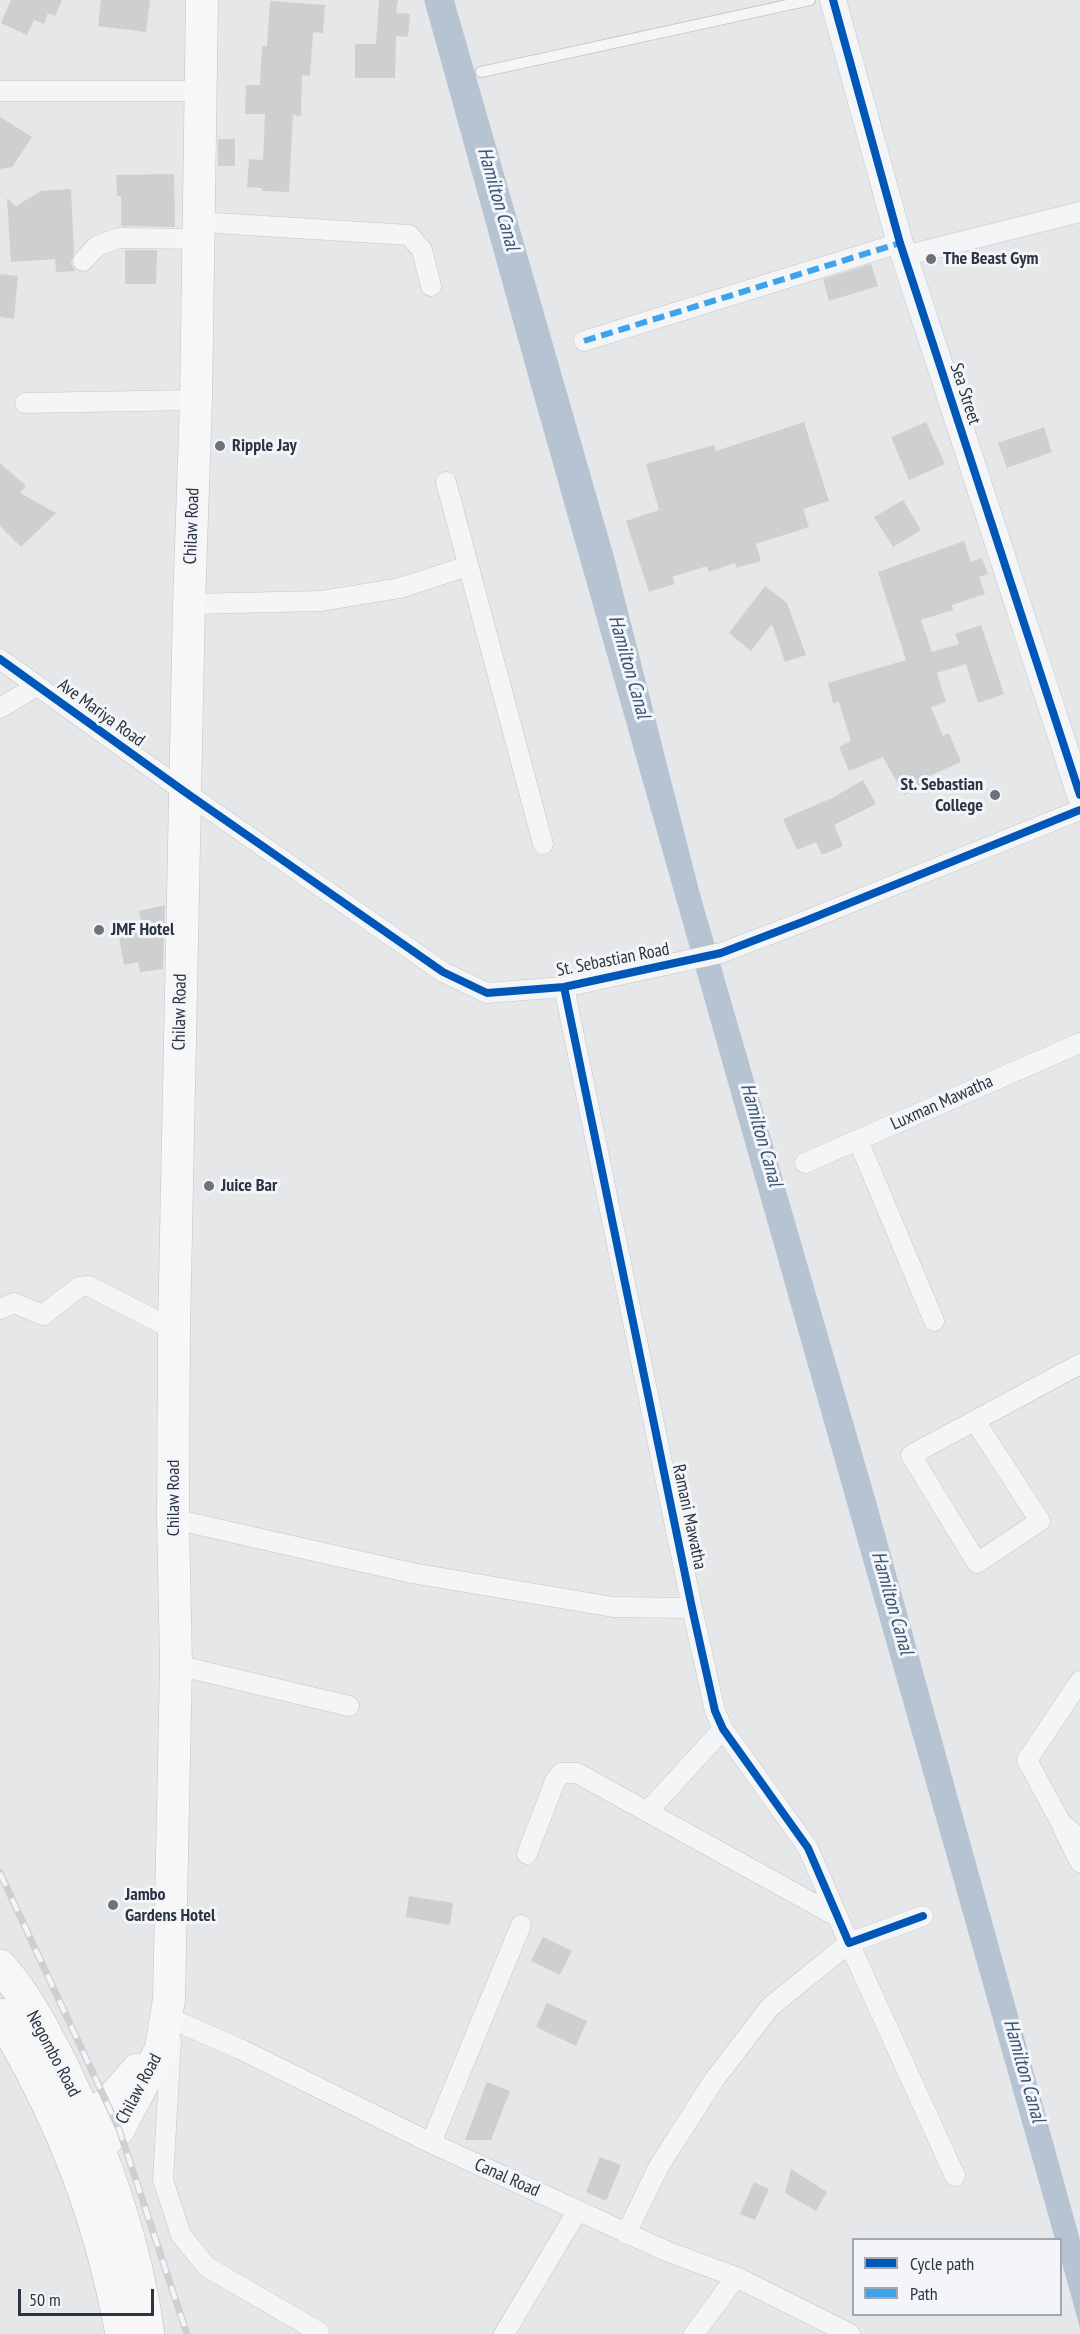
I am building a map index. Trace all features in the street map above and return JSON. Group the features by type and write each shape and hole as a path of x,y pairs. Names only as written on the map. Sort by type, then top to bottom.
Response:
{"highway":[{"name":"Negombo Road","path":"0,1966 44,2030 85,2152"},
{"name":"Negombo Road","path":"0,2015 34,2074 73,2120"},
{"path":"85,2152 122,2334"},
{"path":"85,2152 130,2251 148,2334"}],"main road":[{"name":"Chilaw Road","path":"85,2152 119,2129 161,2049 167,2020 176,1665 173,1519 174,1330 184,792 196,400 202,0"},
{"name":"Chilaw Road","path":"73,2120 107,2104 140,2066 167,2020"}],"street":[{"name":"Sea Street","path":"833,0 902,250 1080,795"},
{"path":"0,91 201,91"},
{"path":"584,341 902,250 1080,212"},
{"path":"83,261 97,246 119,238 199,230 409,235 422,250 431,286"},
{"path":"25,403 196,400"},
{"path":"446,482 543,844"},
{"path":"189,604 321,601 400,588 468,566"},
{"name":"Ave Mariya Road","path":"0,659 184,792"},
{"path":"0,708 38,686"},
{"name":"St. Sebastian Road","path":"184,792 443,972 487,993 564,987 722,953 1080,810"},
{"name":"Ramani Mawatha","path":"564,987 715,1711 723,1729 808,1848 955,2176"},
{"name":"Luxman Mawatha","path":"805,1163 1080,1043"},
{"path":"858,1140 934,1321"},
{"path":"0,1309 14,1304 43,1315 79,1287 89,1286 174,1330"},
{"path":"975,1421 1040,1521 977,1563 911,1455 1080,1364"},
{"path":"173,1519 412,1574 613,1607 692,1608"},
{"path":"176,1665 349,1706"},
{"path":"1080,1681 1027,1760 1080,1862"},
{"path":"648,1811 723,1729"},
{"path":"527,1854 555,1781 561,1773 577,1773 838,1917"},
{"path":"1061,1823 1080,1839"},
{"path":"626,2234 659,2166 721,2071 770,2007 849,1943 923,1916"},
{"path":"431,2143 521,1925"},
{"path":"167,2020 171,2038 163,2180 181,2235 207,2267 319,2332"},
{"name":"Canal Road","path":"167,2020 223,2041 431,2143 626,2234 736,2277 850,2334"},
{"path":"504,2334 578,2210"},
{"path":"694,2334 736,2277"}],"lane":[{"path":"482,72 810,0"}],"water":[{"name":"Hamilton Canal","path":"424,0 454,0 613,553 700,894 876,1501 1080,2240 1080,2328 1062,2263 1062,2238 1055,2238"}],"building":[{"path":"11,0 62,0 55,16 48,13 44,24 34,20 27,35 1,23"},
{"path":"101,0 150,0 146,32 98,26"},
{"path":"379,0 398,0 396,13 410,14 408,37 396,36 395,78 355,78 355,44 376,44"},
{"path":"270,1 325,5 323,33 313,32 310,76 302,75 301,116 293,115 289,192 262,191 262,188 247,187 249,159 263,160 265,114 245,114 246,85 260,85 262,46 267,46"},
{"path":"0,117 32,137 12,167 0,169"},
{"path":"218,139 235,139 235,166 218,166"},
{"path":"174,174 175,227 121,226 121,196 117,196 116,175"},
{"path":"71,189 74,253 71,264 75,271 56,272 55,259 11,262 7,198 16,206 41,191"},
{"path":"125,250 157,250 156,284 125,284"},
{"path":"871,264 878,286 829,301 823,279"},
{"path":"0,274 18,276 14,319 0,317"},
{"path":"804,422 829,501 803,509 809,527 756,544 761,561 736,568 735,563 709,572 707,566 672,577 675,584 649,592 626,521 659,510 646,464 714,445 716,451"},
{"path":"926,422 945,464 909,480 891,437"},
{"path":"1044,427 1052,452 1007,468 998,443"},
{"path":"0,463 26,486 20,493 56,513 21,547 0,526"},
{"path":"903,500 921,530 893,547 874,517"},
{"path":"964,541 971,562 982,558 988,574 979,577 985,594 952,605 953,610 921,620 932,652 959,644 955,634 981,625 1004,694 978,703 966,664 937,673 946,702 931,707 943,736 949,733 961,762 929,776 931,781 904,795 883,757 849,771 839,747 851,741 839,702 833,703 828,683 906,660 878,572"},
{"path":"765,586 787,603 806,655 785,662 772,624 751,651 729,633"},
{"path":"863,780 876,804 834,825 843,846 822,855 816,842 797,850 783,819 832,798"},
{"path":"165,905 163,969 140,972 138,962 124,965 119,937 143,931 139,911"},
{"path":"409,1896 453,1903 450,1925 406,1917"},
{"path":"543,1937 572,1951 560,1975 531,1961"},
{"path":"547,2003 587,2021 576,2046 536,2027"},
{"path":"487,2082 510,2091 491,2140 465,2140"},
{"path":"600,2157 621,2165 606,2201 586,2192"},
{"path":"791,2169 827,2192 816,2211 785,2193"},
{"path":"754,2182 769,2189 755,2220 740,2214"}],"railway":[{"path":"0,1873 119,2129 187,2334"}],"marked path":[{"path":"584,341 900,243"}],"cycle path":[{"path":"833,0 900,243 1080,795"},
{"path":"0,659 185,792 443,972 487,993 564,987 721,953 1080,810"},
{"path":"564,987 715,1711 723,1729 808,1848 849,1943 923,1916"}],"place":[{"name":"The Beast Gym","path":"931,259"},
{"name":"Ripple Jay","path":"220,446"},
{"name":"St. Sebastian College","path":"995,795"},
{"name":"JMF Hotel","path":"99,930"},
{"name":"Juice Bar","path":"209,1186"},
{"name":"Jambo Gardens Hotel","path":"113,1905"}]}
